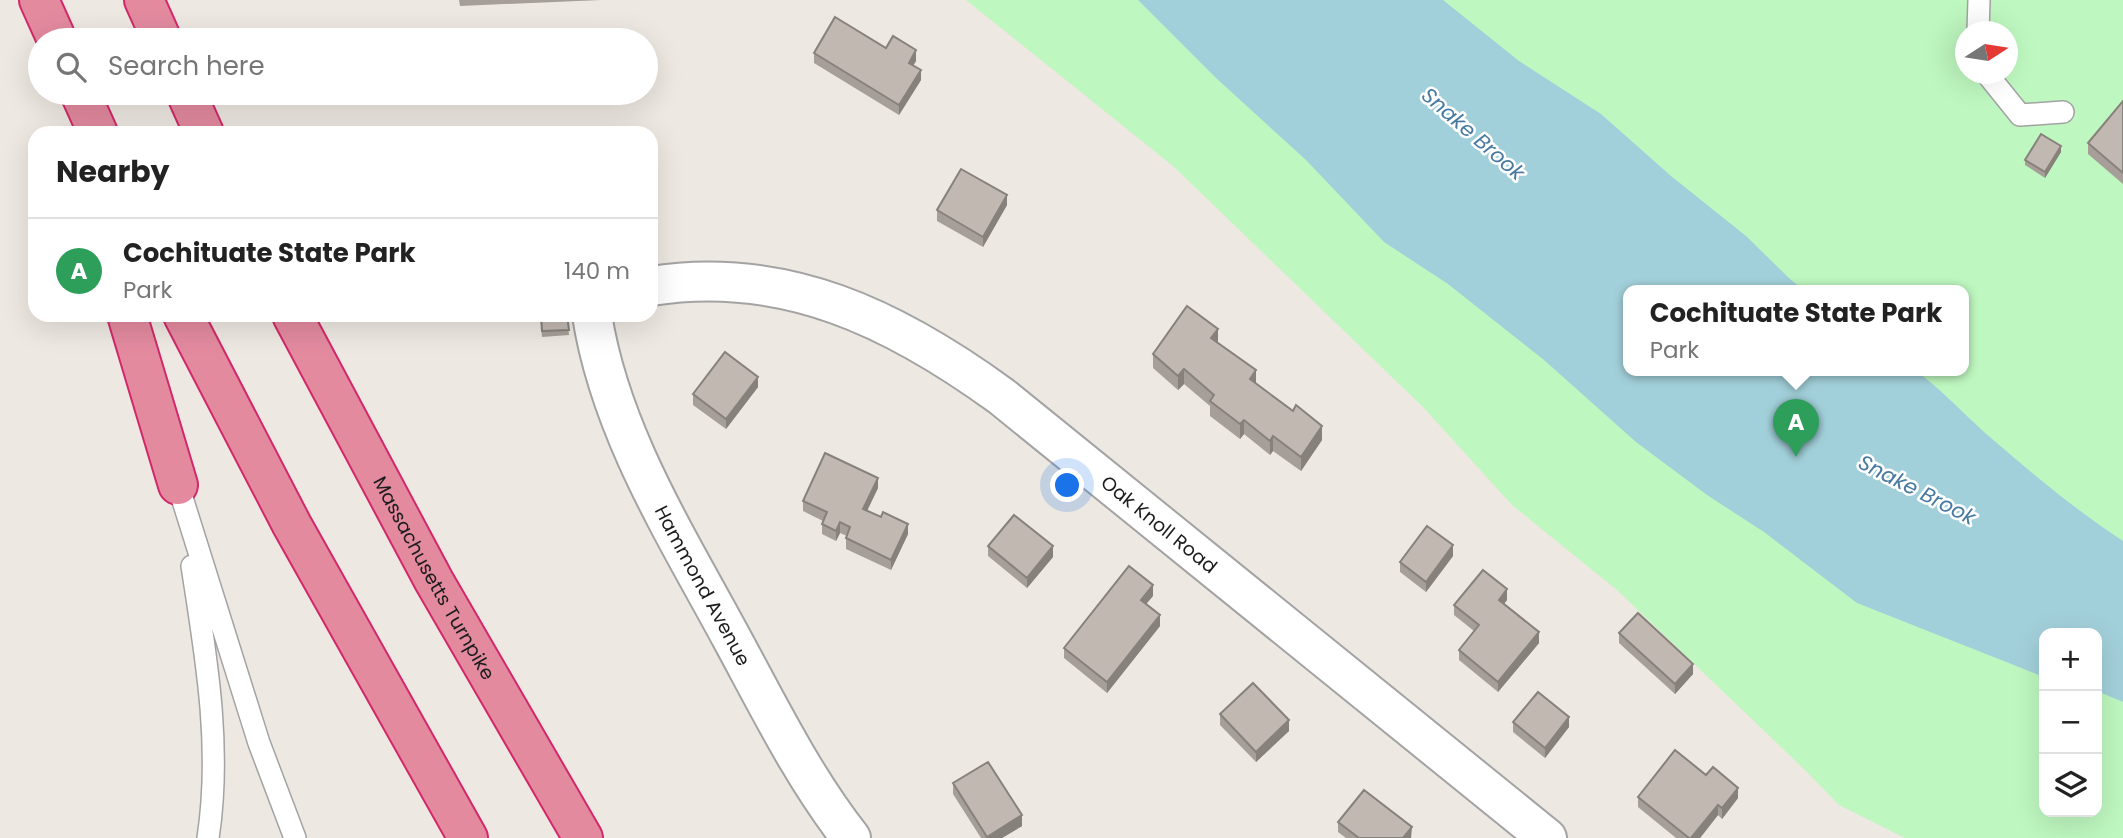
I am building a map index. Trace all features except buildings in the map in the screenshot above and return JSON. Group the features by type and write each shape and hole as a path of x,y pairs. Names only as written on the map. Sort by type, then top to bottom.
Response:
{"highway":[{"path":"33,0 41,28"},
{"path":"39,0 52,28"},
{"path":"144,0 157,28"},
{"path":"65,105 71,126"},
{"path":"85,105 95,126"},
{"path":"191,105 201,126"},
{"path":"129,322 178,485"},
{"path":"187,322 292,525 468,838"},
{"name":"Massachusetts Turnpike","path":"296,322 434,581 583,838"}],"street":[{"name":"Oak Knoll Road","path":"658,285 688,281 737,281 781,288 825,300 867,316 977,378 1548,838"},
{"name":"Hammond Avenue","path":"594,322 607,383 633,450 665,515 785,737 851,838"}],"lane":[{"path":"1978,21 1979,0"},
{"path":"1995,84 2020,115 2063,112"},
{"path":"178,485 198,604 213,726 214,786 208,838"},
{"path":"178,485 259,743 295,838"}],"green space":[{"path":"966,0 2123,0 2123,838 1905,838 1839,805 1617,590 1512,505 1424,408 1173,166"}],"water":[{"name":"Snake Brook","path":"1138,0 1443,0 1519,61 1601,114 1671,176 1746,236 1798,285 1623,285 1623,376 1922,376 2034,475 2123,541 2123,702 2102,693 2102,628 2039,628 2039,675 1857,603 1764,532 1707,495 1636,442 1544,360 1448,284 1384,242 1306,160 1216,78"}],"place":[{"name":"Cochituate State Park","path":"1796,457"}]}
